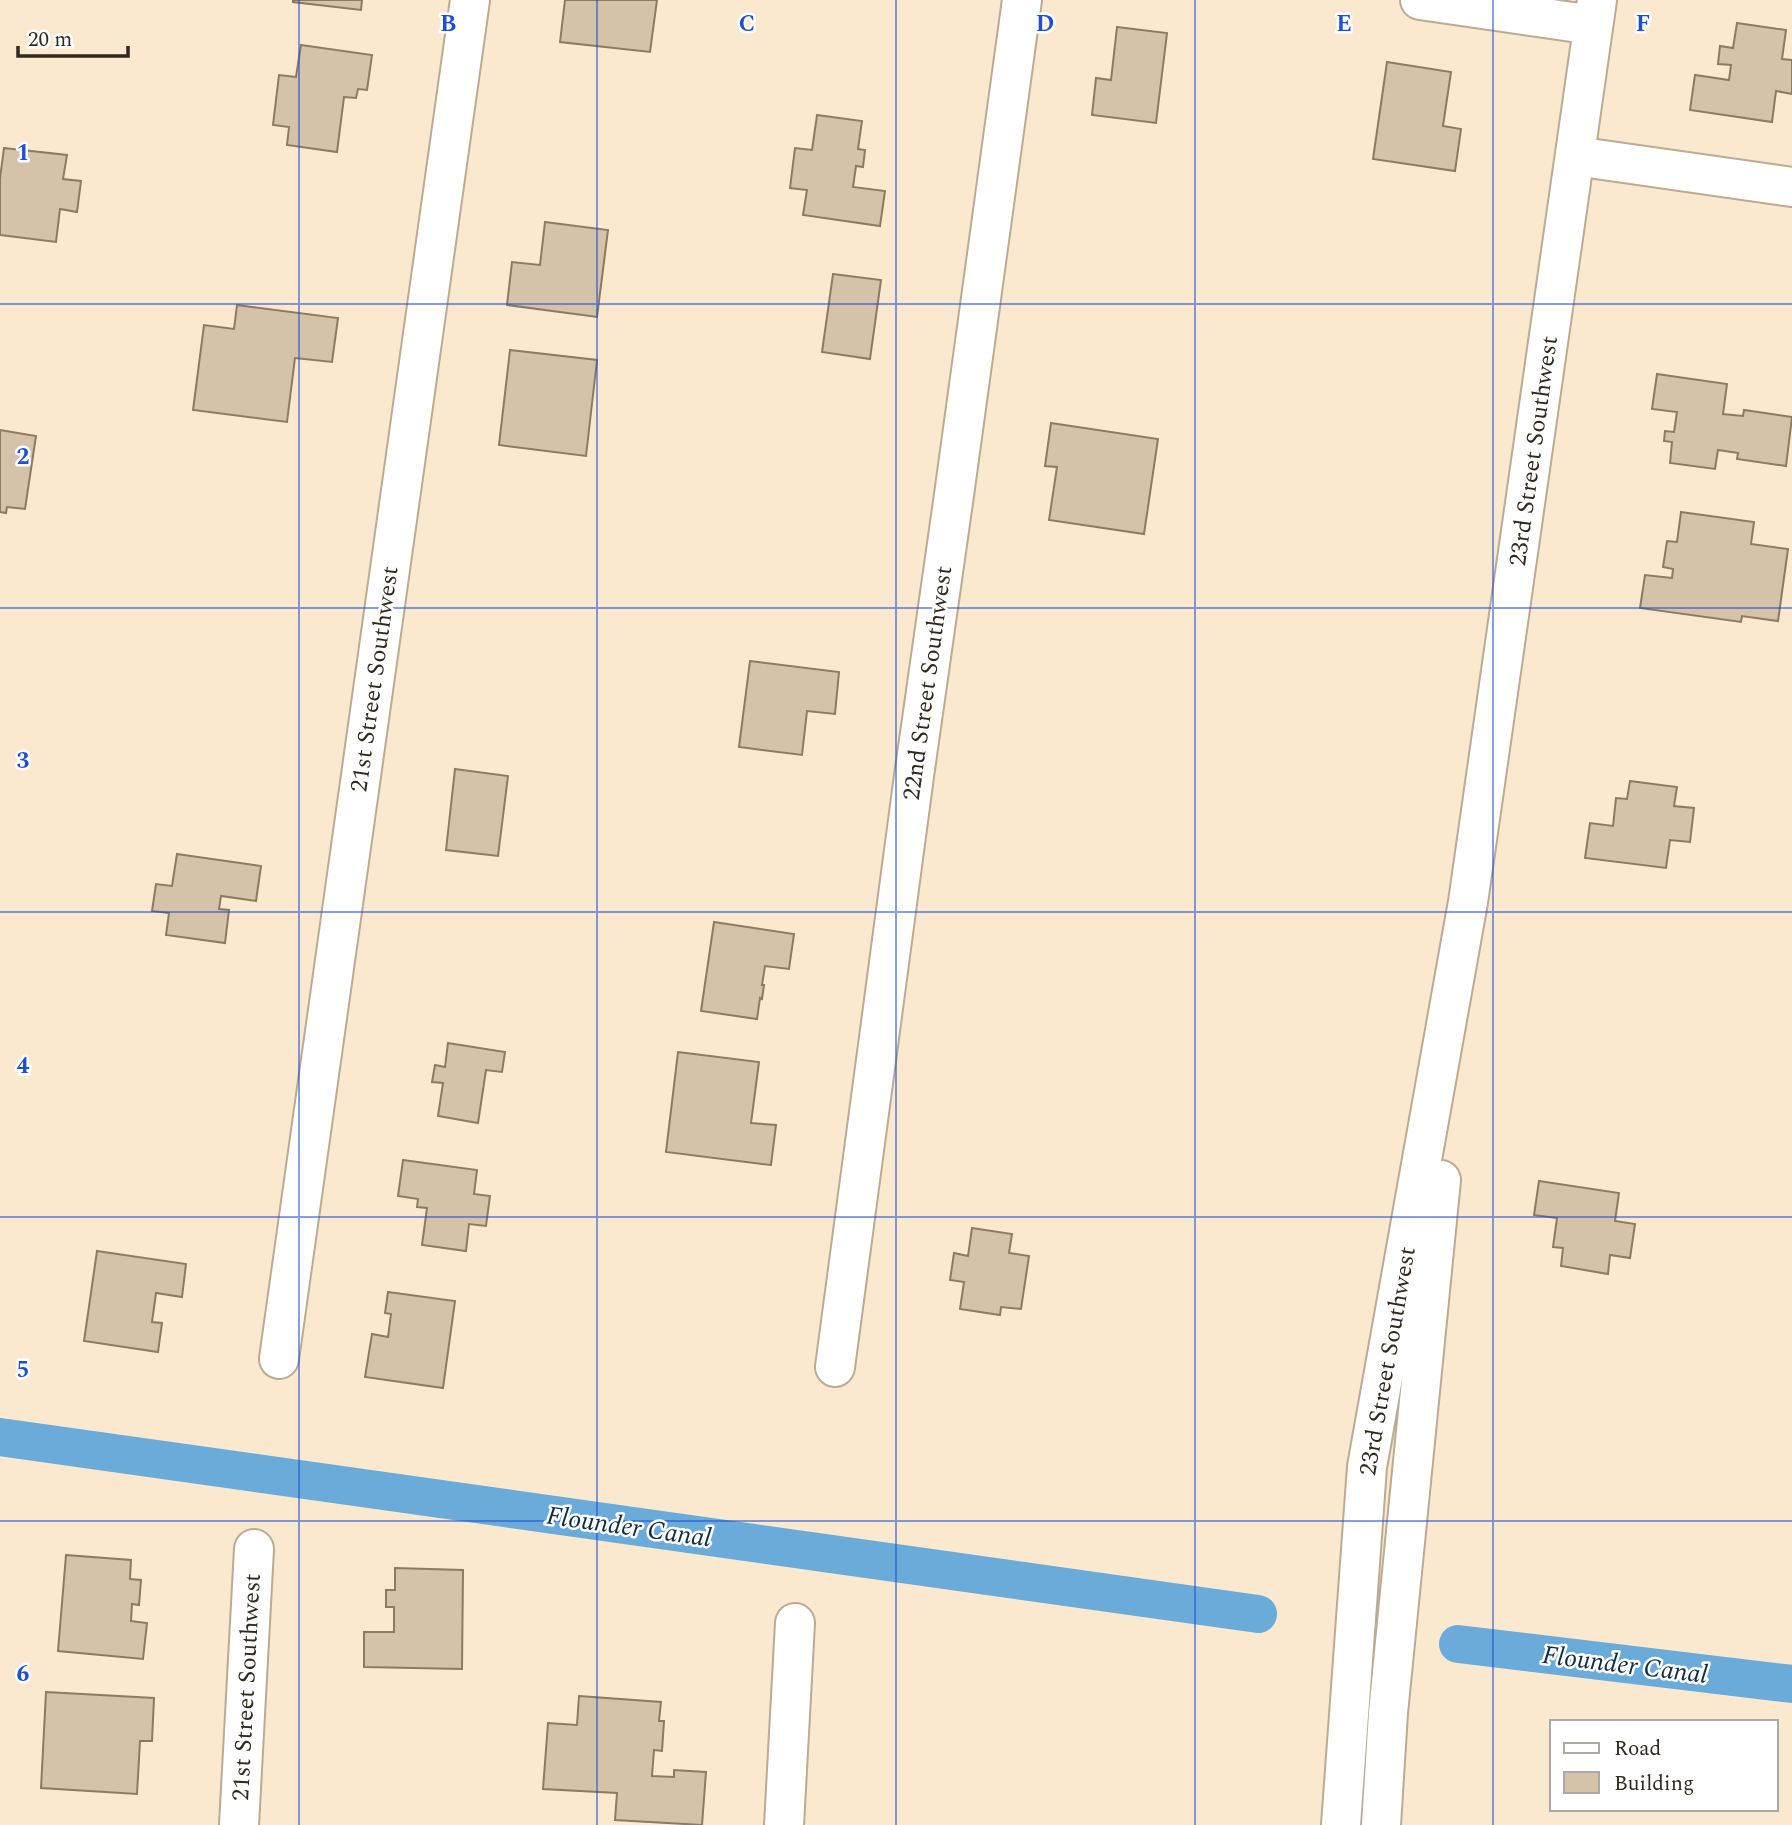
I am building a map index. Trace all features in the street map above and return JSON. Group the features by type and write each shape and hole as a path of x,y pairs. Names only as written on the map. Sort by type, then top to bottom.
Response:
{"street":[{"name":"21st Street Southwest","path":"279,1359 470,0"},
{"name":"22nd Street Southwest","path":"835,1367 1022,0"},
{"path":"1420,0 1595,12"},
{"name":"23rd Street Southwest","path":"1341,1825 1367,1467 1468,902 1595,12"},
{"path":"1575,156 1792,187"},
{"name":"23rd Street Southwest","path":"1381,1825 1388,1713 1468,902"},
{"name":"21st Street Southwest","path":"239,1825 254,1549"},
{"path":"784,1825 794,1623"}],"building":[{"path":"293,0 362,0 361,10"},
{"path":"565,0 657,0 650,52 560,42"},
{"path":"1737,23 1786,30 1782,59 1792,60 1792,94 1776,91 1772,122 1690,110 1695,75 1729,80 1731,65 1718,64 1720,46 1733,48"},
{"path":"1117,27 1167,33 1156,123 1092,115 1096,78 1111,80"},
{"path":"301,45 372,55 367,90 358,89 356,98 344,97 337,152 287,145 289,127 273,125 279,75 296,77"},
{"path":"1387,62 1451,72 1443,126 1461,129 1455,171 1373,159"},
{"path":"817,115 862,121 858,149 865,150 863,167 856,166 853,187 885,191 880,226 803,215 807,190 790,188 795,148 812,150"},
{"path":"4,148 67,155 63,179 81,181 77,212 60,209 56,242 0,235 0,178"},
{"path":"545,222 608,230 597,317 507,305 512,262 540,265"},
{"path":"833,274 881,280 870,359 822,352"},
{"path":"237,305 338,318 332,362 295,358 287,422 193,410 204,325 234,329"},
{"path":"510,350 597,360 586,456 499,445"},
{"path":"1657,374 1727,384 1723,414 1743,416 1744,410 1792,417 1786,466 1737,459 1738,453 1718,450 1715,469 1670,463 1672,442 1664,441 1665,431 1674,432 1677,412 1652,409"},
{"path":"1051,423 1158,439 1144,534 1049,520 1057,467 1045,466"},
{"path":"0,430 36,436 25,509 7,507 6,513 0,512"},
{"path":"1681,512 1754,522 1751,544 1788,549 1778,621 1742,616 1741,622 1640,608 1645,575 1672,578 1673,569 1663,567 1667,541 1677,542"},
{"path":"750,661 839,672 835,714 807,711 802,755 739,747"},
{"path":"455,769 508,776 498,856 446,850"},
{"path":"1630,781 1677,787 1674,806 1694,808 1690,842 1670,840 1666,868 1585,858 1590,823 1613,826 1616,798 1627,799"},
{"path":"177,854 261,866 256,901 221,896 219,909 229,910 225,943 166,935 169,913 152,911 156,884 172,886"},
{"path":"714,922 794,934 789,969 765,966 757,1019 701,1011"},
{"path":"448,1043 505,1052 502,1072 486,1070 478,1123 438,1116 443,1083 432,1082 435,1065 445,1067"},
{"path":"678,1052 759,1062 751,1123 776,1125 771,1165 666,1152"},
{"path":"403,1160 477,1170 474,1194 490,1196 486,1226 469,1224 466,1251 422,1245 427,1208 417,1207 418,1199 398,1196"},
{"path":"1539,1181 1619,1193 1615,1221 1635,1224 1630,1258 1610,1255 1608,1274 1561,1266 1563,1248 1553,1247 1557,1218 1534,1215"},
{"path":"972,1228 1012,1234 1009,1253 1029,1256 1021,1309 1001,1307 1000,1315 960,1309 964,1282 950,1280 954,1253 968,1256"},
{"path":"97,1251 186,1264 182,1297 156,1293 152,1322 162,1323 158,1352 84,1341"},
{"path":"388,1292 455,1301 443,1388 365,1377 372,1334 388,1337 391,1314 385,1313"},
{"path":"66,1555 131,1560 130,1579 141,1580 139,1605 132,1604 131,1621 147,1623 143,1659 58,1651"},
{"path":"395,1568 463,1570 462,1669 364,1667 364,1632 394,1632 394,1607 386,1607 386,1590 395,1590"},
{"path":"46,1692 154,1698 152,1741 140,1741 137,1794 41,1788"},
{"path":"579,1696 661,1702 659,1721 664,1721 662,1751 654,1750 652,1776 674,1777 674,1770 706,1772 702,1825 615,1820 617,1793 543,1789 548,1723 577,1725"}],"waterway":[{"name":"Flounder Canal","path":"0,1437 1258,1614"},
{"name":"Flounder Canal","path":"1458,1644 1792,1684"}]}
